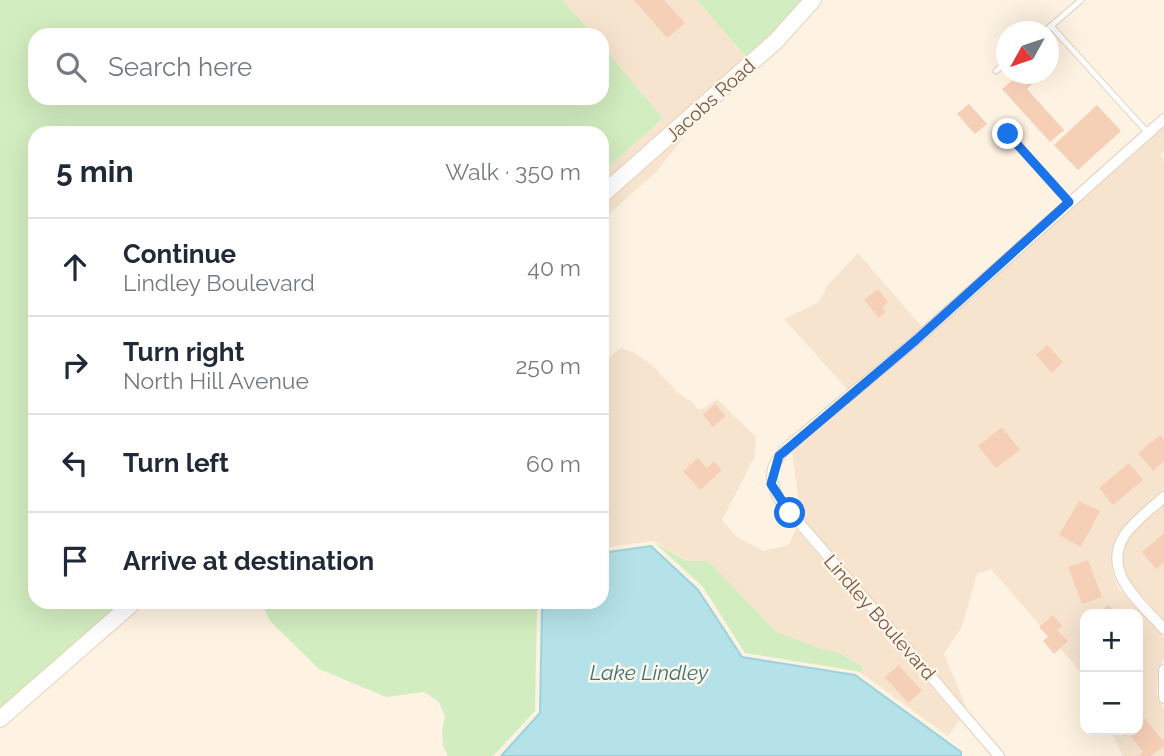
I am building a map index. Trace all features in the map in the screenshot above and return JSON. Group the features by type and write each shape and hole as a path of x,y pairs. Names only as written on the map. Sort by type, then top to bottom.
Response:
{"street":[{"name":"Jacobs Road","path":"609,189 766,50 813,0"},
{"path":"1069,202 1164,120"},
{"name":"Lindley Boulevard","path":"999,756 790,513 771,484 772,474 779,456 791,444 916,340 1069,202"},
{"path":"1164,497 1125,534 1118,549 1117,568 1123,584 1164,629"},
{"path":"0,719 126,609"},
{"path":"1164,670 1164,698"}],"lane":[{"path":"1057,21 1081,0"},
{"path":"1059,35 1148,133"},
{"path":"1008,134 1069,202"}],"shaded area":[{"path":"563,0 697,0 747,58 609,182 609,167 663,118 609,54 609,28 587,28"},
{"path":"699,118 656,172 609,214 609,196"},
{"path":"1164,127 1164,150 1161,154 1164,162 1164,490 1120,532 1112,550 1112,570 1118,588 1137,609 1080,609 1080,671 991,569 977,574 962,626 944,654 967,709 801,517 792,451 919,344"},
{"path":"858,253 922,327 848,390 784,319 819,302 827,286"},
{"path":"621,348 633,352 652,365 679,394 698,409 701,410 717,399 756,437 755,456 722,520 736,536 763,551 789,545 796,529 960,720 948,736 861,673 863,667 839,652 822,649 777,632 708,561 686,561 654,541 609,547 609,357"},
{"path":"1164,505 1164,620 1128,580 1123,566 1123,550 1129,537"},
{"path":"1143,615 1164,638 1164,658 1158,671 1157,696 1164,710 1164,756 1123,756 1112,735 1143,735"}],"green space":[{"path":"0,0 563,0 587,28 28,28 28,105 609,105 609,54 663,118 609,167 609,126 28,126 28,609 118,609 0,712"},
{"path":"697,0 805,0 775,34 747,58"},
{"path":"654,542 686,561 708,561 777,632 822,649 838,652 863,667 861,673 745,653 703,587"},
{"path":"264,609 539,609 535,711 493,756 448,756 443,746 445,717 439,702 424,692 386,697 319,669 270,621"}],"water":[{"name":"Lake Lindley","path":"651,546 698,590 742,657 855,675 961,752 961,756 501,756 540,713 542,610 609,609 609,552"}],"building":[{"path":"634,0 664,0 685,23 667,38"},
{"path":"1008,84 1032,84 1027,89 1064,130 1050,142 1002,89"},
{"path":"969,104 987,124 975,134 957,114"},
{"path":"1097,105 1121,131 1078,170 1054,145"},
{"path":"878,289 888,302 882,307 886,312 879,318 864,300"},
{"path":"1047,345 1063,362 1052,373 1036,355"},
{"path":"715,404 726,416 713,427 703,415"},
{"path":"1002,427 1020,450 996,468 978,446"},
{"path":"1160,435 1164,440 1164,461 1153,471 1138,453"},
{"path":"698,458 707,468 714,461 722,470 700,490 683,471"},
{"path":"1129,463 1143,480 1113,505 1099,488"},
{"path":"1079,501 1100,511 1081,547 1059,535"},
{"path":"1164,533 1164,562 1156,569 1142,552"},
{"path":"1088,560 1102,597 1082,604 1068,567"},
{"path":"1053,615 1062,626 1057,630 1068,641 1054,654 1043,641 1048,637 1039,627"},
{"path":"899,665 922,691 908,703 885,677"},
{"path":"1143,717 1164,742 1164,746 1151,756 1138,756 1143,752 1130,735 1143,735"}],"route":[{"path":"790,513 771,484 779,456 916,340 1069,202 1008,134"}]}
